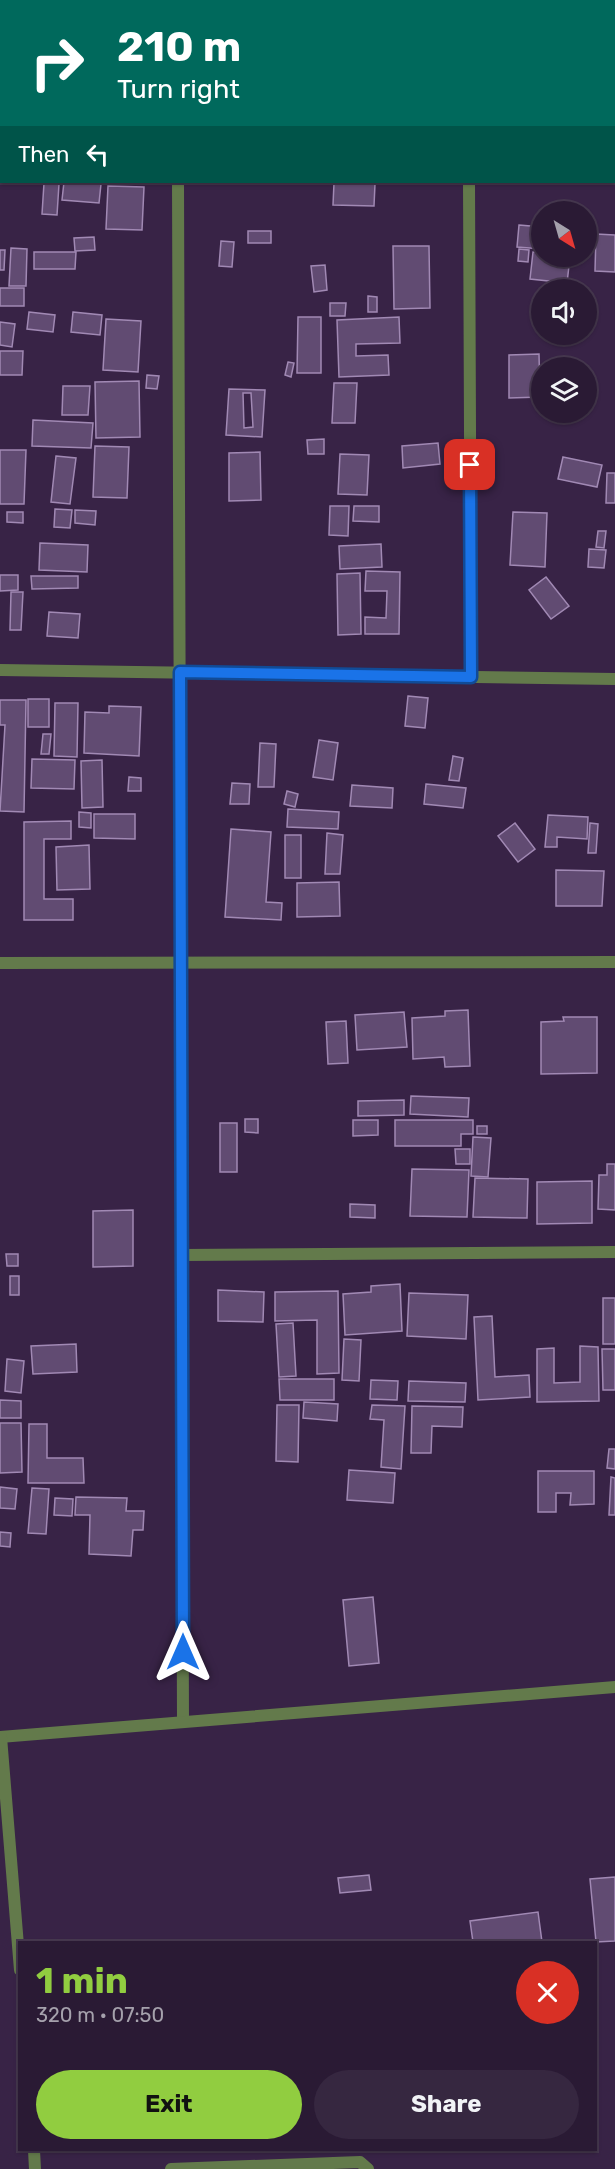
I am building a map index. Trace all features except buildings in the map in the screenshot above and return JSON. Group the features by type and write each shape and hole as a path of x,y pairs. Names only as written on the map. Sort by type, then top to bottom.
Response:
{"street":[{"path":"178,183 183,1722"},
{"path":"469,183 471,677"},
{"path":"0,670 615,679"},
{"path":"0,963 615,962"},
{"path":"182,1255 615,1252"},
{"path":"18,1947 0,1737 615,1688"},
{"path":"34,2151 36,2169"},
{"path":"171,2169 360,2162 368,2169"}],"route":[{"path":"183,1652 180,672 471,677 470,465"}]}
